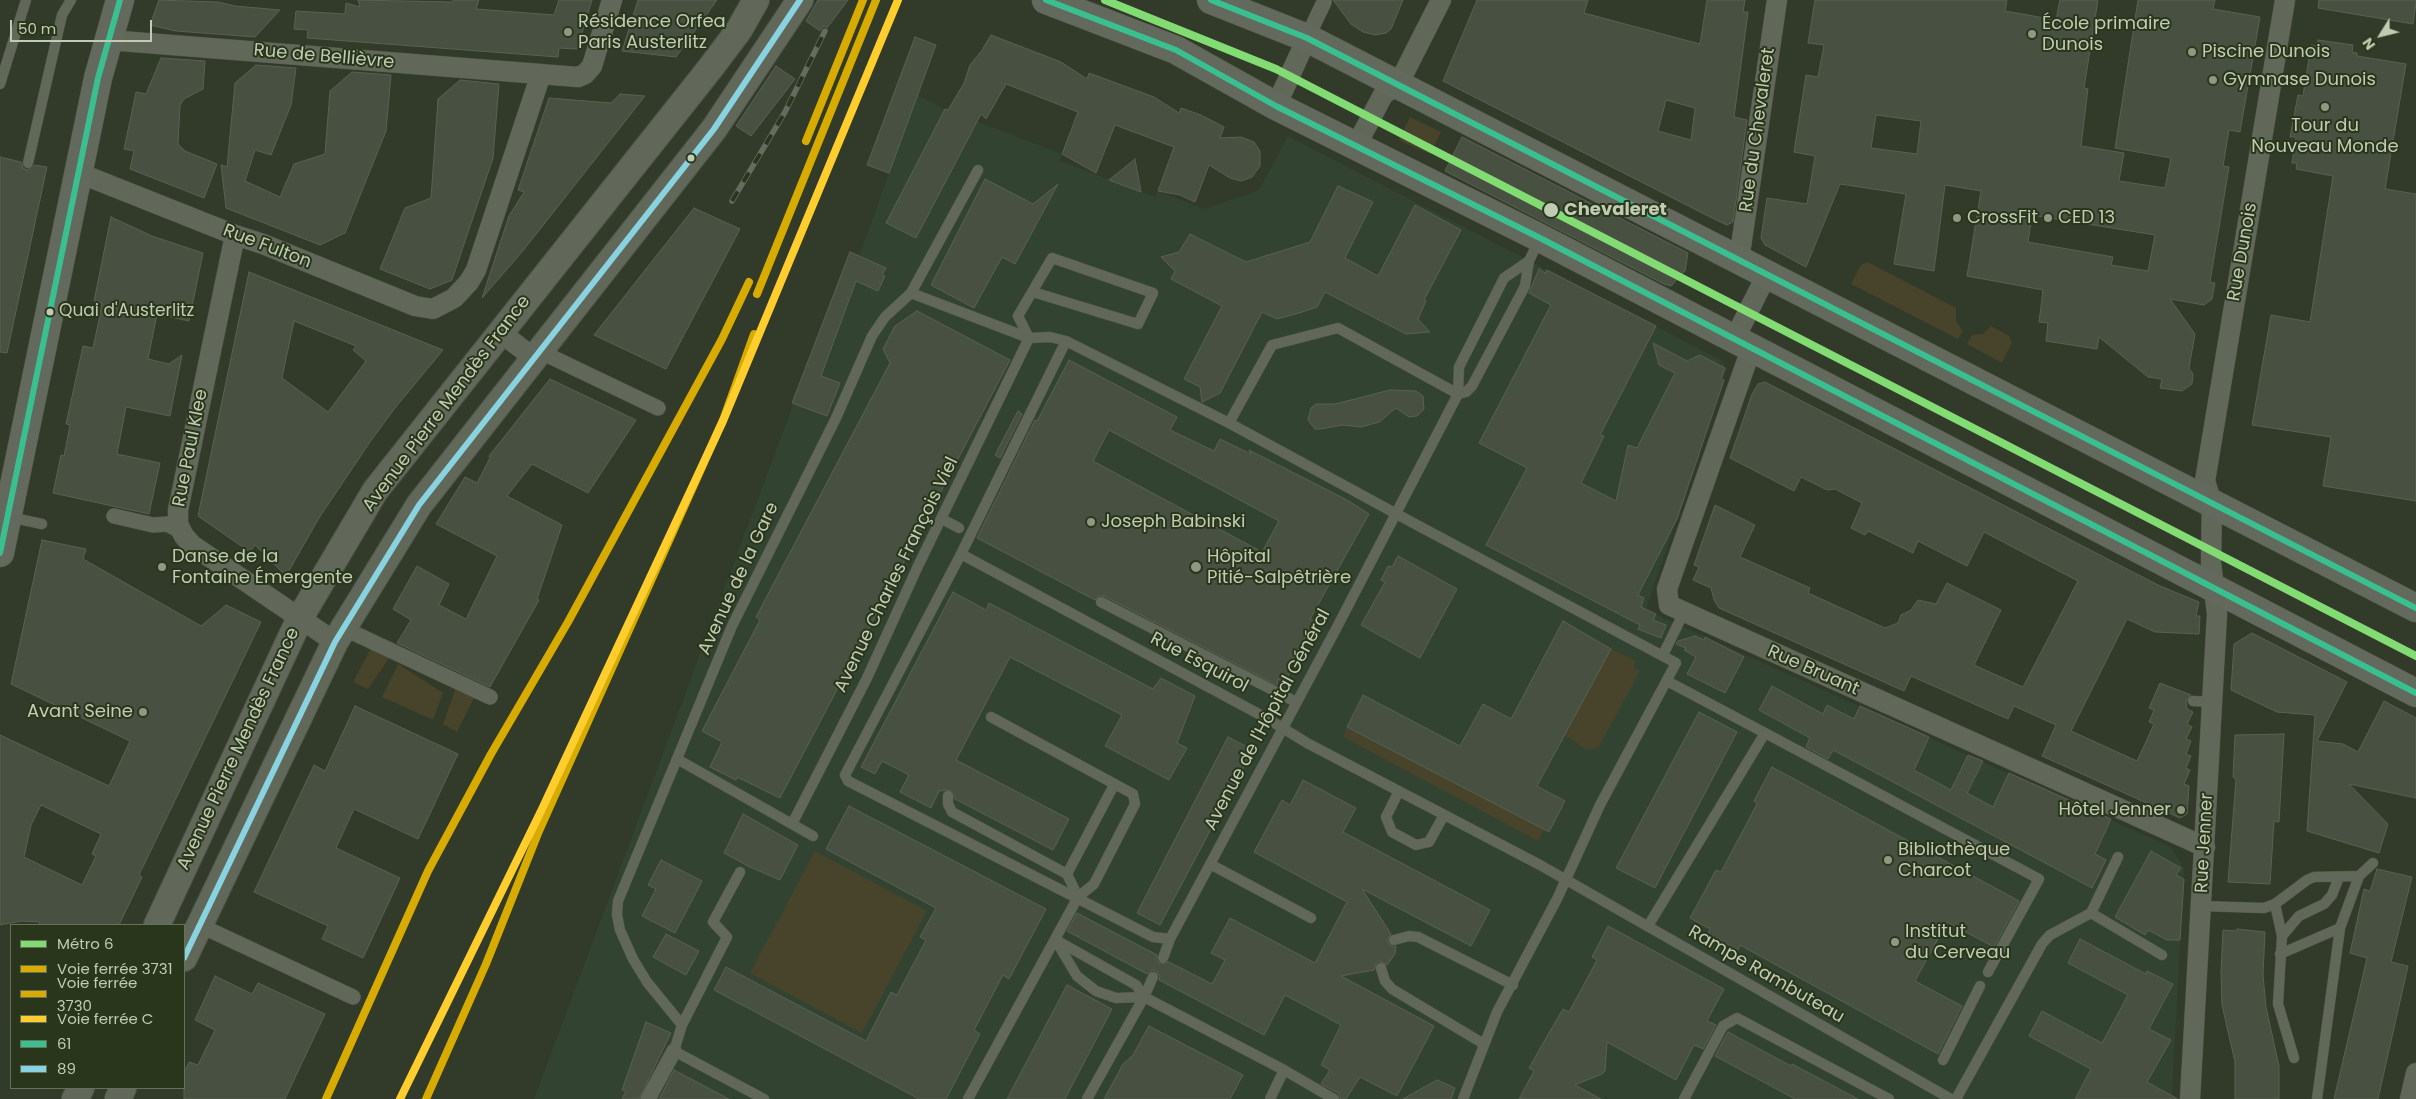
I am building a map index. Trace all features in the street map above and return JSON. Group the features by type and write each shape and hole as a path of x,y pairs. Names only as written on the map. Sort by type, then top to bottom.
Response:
{"main road":[{"path":"0,553 79,173 108,40 120,0"},
{"path":"1046,0 1176,50 1276,106 1356,146 1535,249 1743,344 2416,693"},
{"path":"1211,0 1307,38 2416,608"}],"street":[{"name":"Rue de Bellièvre","path":"108,40 578,77 585,74 592,66 612,0"},
{"name":"Avenue Pierre Mendès France","path":"157,924 300,618 375,491 712,66 739,30 756,0"},
{"path":"185,956 339,635 419,505 714,129 800,0"},
{"path":"1356,146 1383,95 1396,85 1441,0"},
{"name":"Rue du Chevaleret","path":"1740,260 1777,0"},
{"name":"Rue Dunois","path":"2214,588 2211,563 2212,503 2205,482 2285,0"},
{"path":"1276,106 1324,2"},
{"name":"Rue Fulton","path":"79,173 235,235 263,244 415,306 432,308 454,298 469,282 476,270 541,74"},
{"name":"Rue Paul Klee","path":"235,235 178,510 178,524 192,545 300,618 339,635"},
{"path":"1743,344 1767,274"},
{"path":"500,332 538,355 658,408"},
{"name":"Rue Bruant","path":"1743,344 1666,589 1669,606 1683,614 2205,847"},
{"path":"114,516 153,525 168,524 182,532"},
{"name":"Rue Jenner","path":"2190,1099 2213,702 2217,614 2214,588"},
{"path":"339,635 490,697"},
{"path":"199,925 353,997"},
{"path":"648,1099 674,1051"},
{"path":"2410,1099 2416,1073"}],"lane":[{"path":"0,84 26,0"},
{"path":"28,163 62,15 71,0"},
{"name":"Avenue de la Gare","path":"682,1025 647,982 633,959 620,930 617,915 618,901 732,626 836,418 872,336 885,316 911,293 978,170"},
{"path":"1229,423 1272,345 1338,328 1458,394 1466,392 1472,386 1525,286 1535,249"},
{"name":"Avenue de l'Hôpital Général","path":"1163,958 1170,939 1336,629 1458,394 1459,367 1504,278 1535,249"},
{"path":"1029,338 1018,316 1052,258 1153,293 1138,324 1033,292"},
{"path":"911,293 1029,338 1050,337 1066,341 1229,423 1676,663 1600,805 1513,984 1497,1012 1463,1099"},
{"name":"Avenue Charles François Viel","path":"792,824 867,678 1029,338"},
{"path":"1066,341 1005,461 961,554 845,775 848,781 1078,897 1153,938 1170,939"},
{"path":"8,517 42,524"},
{"path":"942,519 959,528"},
{"name":"Rue Esquirol","path":"961,554 1565,879"},
{"path":"1101,602 1296,702"},
{"path":"1663,656 1683,614"},
{"path":"1667,681 2039,879 1988,972"},
{"path":"2193,701 2213,702"},
{"path":"968,1099 1078,897 1094,884 1135,804 1133,794 990,717"},
{"path":"1648,926 1749,763 1765,733"},
{"path":"677,759 813,836"},
{"path":"1068,874 1114,784"},
{"path":"1399,791 1386,817 1392,832 1416,845 1429,842 1444,815"},
{"path":"948,796 948,804 952,812 1068,874 1078,897"},
{"path":"1956,1099 2042,944 2050,935 2090,912 2118,857"},
{"path":"2317,1099 2340,928 2359,876 2373,863"},
{"path":"1210,864 1312,918"},
{"path":"740,872 713,922 727,937 682,1025 674,1051 764,1099"},
{"path":"2201,906 2264,908 2275,904 2307,880 2314,877 2359,876"},
{"path":"2282,936 2299,916 2324,904 2332,895 2340,877"},
{"name":"Rampe Rambuteau","path":"1565,879 1951,1099"},
{"path":"2275,904 2282,936 2278,1004 2294,1058"},
{"path":"2090,912 2162,955"},
{"path":"2280,954 2340,928"},
{"path":"1394,940 1409,936 1418,937 1513,984"},
{"path":"1056,940 1136,985 1144,997 1284,1070 1334,1099"},
{"path":"1056,940 1077,976 1096,991 1116,998 1144,997"},
{"path":"1381,968 1385,981 1392,989 1484,1044"},
{"path":"1087,1099 1144,997 1153,977"},
{"path":"1943,1060 1980,986"},
{"path":"1684,1099 1723,1026 1737,1018 1889,1099"},
{"path":"1270,1099 1284,1070"}],"shaded area":[{"name":"Hôpital Pitié-Salpêtrière","path":"917,95 945,109 1062,154 1060,161 1155,197 1158,191 1204,209 1259,190 1288,136 1723,361 1727,369 1646,610 2171,847 2184,868 2172,1099 534,1099 850,252 859,256"},
{"path":"1410,117 1441,132 1430,154 1399,140"},
{"path":"1868,262 1956,308 1956,321 1963,331 1958,339 1851,284 1861,265"},
{"path":"1991,326 2009,336 2012,342 2002,363 1967,344 1972,335 1983,334"},
{"path":"371,648 390,657 368,689 353,682"},
{"path":"1611,649 1636,661 1633,667 1640,671 1598,748 1587,750 1565,735"},
{"path":"398,664 443,693 433,720 382,697"},
{"path":"456,687 475,696 457,732 443,724"},
{"path":"1347,727 1544,830 1538,841 1343,737"},
{"path":"815,851 927,911 862,1033 750,973"}],"building":[{"path":"159,0 218,2 235,6 280,10 255,37 176,31 150,25"},
{"path":"358,0 451,2 454,0 479,0 476,9 554,15 559,0 592,0 577,49 559,48 558,57 307,38 308,30 294,29 296,11 345,14 346,3 360,7"},
{"path":"638,0 717,0 676,57 622,51"},
{"path":"818,0 848,0 827,28 824,26 820,31 806,21"},
{"path":"1333,0 1403,0 1391,29 1386,33 1375,35 1363,32 1351,24"},
{"path":"1477,0 1588,0 1584,13 1700,44 1707,0 1745,0 1743,12 1748,12 1734,117 1747,120 1733,222 1727,225 1716,220 1443,81","holes":["1666,100 1695,108 1691,140 1658,131"]},
{"path":"1815,0 2007,0 2005,11 2056,20 2060,0 2098,0 2084,88 2088,89 2081,146 2124,153 2119,181 2165,188 2171,158 2115,148 2138,0 2215,0 2213,9 2260,17 2240,132 2229,130 2223,166 2229,167 2210,282 2215,283 2212,299 2204,305 2170,299 2195,334 2189,368 2193,374 2192,384 2182,391 2160,388 2162,379 2148,377 2099,337 2097,349 2046,341 2048,323 2039,322 2043,290 1967,276 1981,191 1945,185 1934,271 1894,264 1906,194 1840,184 1806,267 1765,245 1761,238 1767,198 1807,204 1815,156 1794,152 1806,75 1818,77 1824,45 1808,43","holes":["1876,115 1921,121 1917,154 1871,148","2032,215 2155,235 2148,271 2111,265 2113,257 2028,242"]},
{"path":"2319,0 2416,0 2416,3 2413,24 2318,8"},
{"path":"991,35 1061,62 1087,79 1089,73 1154,97 1179,113 1181,108 1201,115 1224,127 1220,138 1241,137 1254,142 1260,151 1260,166 1252,177 1241,181 1230,178 1209,165 1195,202 1180,195 1158,191 1174,147 1115,125 1096,173 1062,154 1078,112 1006,84 986,119 981,114 916,238 886,223 945,109 948,110 964,83 970,65"},
{"path":"915,37 936,45 889,173 867,165"},
{"path":"2318,40 2353,45 2352,52 2357,53 2357,56 2406,64 2385,189 2416,194 2416,501 2323,486 2331,437 2252,425 2271,315 2310,322 2333,176 2296,169 2297,163 2292,163 2296,137 2290,137 2298,95 2303,96 2311,45 2317,46"},
{"path":"161,58 205,61 203,89 184,99 180,105 178,144 185,151 217,164 204,198 130,169 134,151 124,149 136,92 146,94"},
{"path":"256,65 296,68 291,105 271,155 255,150 245,181 280,197 294,164 325,154 330,91 352,72 391,75 386,131 345,233 320,245 226,208 221,165 227,167 235,83"},
{"path":"776,66 795,79 751,136 736,126"},
{"path":"460,80 499,84 493,158 452,280 430,289 380,269 405,208 431,198 438,99"},
{"path":"620,94 645,96 522,252 482,298 509,216 524,192 518,190 549,98 611,103"},
{"path":"1462,137 1688,253 1685,271 1671,286 1664,284 1445,171"},
{"path":"0,157 21,162 23,168 27,170 35,165 47,167 7,353 0,352"},
{"path":"1135,159 1141,192 1109,180"},
{"path":"985,179 1033,204 1058,184 1015,264 1002,257 974,308 931,285"},
{"path":"1338,186 1373,202 1345,258 1378,276 1415,205 1461,230 1424,300 1426,301 1418,319 1430,332 1406,334 1325,292 1317,307 1299,313 1277,319 1262,312 1220,393 1202,402 1200,387 1184,379 1222,306 1171,279 1175,271 1161,257 1179,252 1190,234 1246,262 1310,242"},
{"path":"694,208 740,229 666,369 594,335"},
{"path":"111,217 152,236 203,253 189,321 157,314 148,359 169,364 182,355 170,416 126,407 117,454 160,463 149,514 53,493 61,455 64,456 70,425 66,424 83,346 93,348 99,320 102,303 94,301"},
{"path":"850,252 886,268 882,275 885,276 878,291 856,281 821,376 840,383 827,416 792,403"},
{"path":"1539,269 1545,273 1547,270 1656,326 1600,435 1604,436 1581,483 1616,501 1628,445 1637,448 1675,373 1659,365 1653,343 1687,361 1700,355 1725,368 1721,379 1724,380 1677,519 1638,595 1644,598 1641,607 1656,614 1653,620 1666,625 1661,638 1638,629 1640,625 1486,545 1527,468 1479,443 1551,305 1529,293"},
{"path":"249,272 443,350 395,408 370,442 319,518 286,576 255,545 250,552 198,516","holes":["294,321 356,346 353,350 366,361 328,412 282,378"]},
{"path":"917,311 1010,360 780,798 737,777 736,780 710,767 722,742 702,731 760,620 756,617 890,363 883,349 895,326"},
{"name":"Joseph Babinski","path":"1069,360 1177,417 1170,430 1214,451 1220,439 1251,454 1249,450 1347,500 1369,514 1310,619 1314,621 1290,666 1292,668 1285,683 1278,679 1277,685 1104,596 1098,596 1095,600 977,538 1035,420 1037,421","holes":["1109,430 1279,521 1262,552 1093,461"]},
{"path":"550,379 636,420 588,493 532,464 507,496 562,525 537,599 539,600 490,687 397,643 411,620 393,609 417,566 449,584 439,605 466,619 497,556 436,524 465,477 477,483 490,458 489,456"},
{"path":"1765,382 2160,586 2199,602 2196,616 2200,616 2199,634 2155,632 2127,619 2071,731 2137,761 2154,724 2149,722 2154,710 2149,708 2160,683 2191,695 2186,701 2187,709 2193,712 2187,724 2192,727 2186,739 2191,741 2186,754 2191,756 2186,768 2190,770 2184,784 2189,786 2187,814 2180,818 2042,756 2056,725 2014,706 2008,719 1911,676 1904,691 1719,608 1714,600 1711,588 1693,580 1699,567 1694,565 1715,505 1755,525 1740,557 1810,588 1808,593 1885,628 1898,623 1901,615 1911,610 1918,600 1936,604 1947,583 2001,610 1974,665 2023,687 2078,581 1984,532 1967,566 1918,541 1913,553 1868,531 1865,535 1851,528 1862,503 1835,489 1827,490 1801,477 1794,491 1730,458 1752,394 1758,384"},
{"path":"1390,390 1416,391 1423,396 1424,409 1417,416 1409,417 1396,408 1379,422 1361,427 1343,425 1315,429 1308,420 1311,408 1316,404 1335,404"},
{"path":"1018,411 1022,414 1000,458 995,455"},
{"name":"Avant Seine","path":"42,540 86,549 83,559 201,626 226,605 261,622 139,875 142,877 119,924 39,924 40,922 21,921 0,925 0,735 109,786 130,741 11,684","holes":["41,805 101,834 92,854 96,856 82,885 24,857 31,825"]},
{"path":"1398,556 1457,589 1420,658 1361,625 1385,582 1381,580 1388,566 1392,567"},
{"path":"953,592 986,610 989,603 1153,689 1161,678 1195,696 1177,743 1187,748 1169,780 1105,746 1122,715 1010,657 956,760 1069,819 1053,850 955,799 951,790 939,791 931,808 900,792 909,775 882,761 875,774 861,767"},
{"path":"1563,621 1611,649 1537,786 1565,801 1549,832 1347,727 1363,695 1460,746 1483,704 1511,719"},
{"path":"2252,633 2347,682 2317,741 2343,744 2358,752 2384,701 2416,718 2416,798 2349,784 2388,824 2379,853 2307,831 2315,715 2277,712 2231,690 2234,644"},
{"path":"1695,636 1704,640 1705,637 1744,657 1725,693 1687,674 1696,657 1684,650 1686,648 1676,644 1678,641"},
{"path":"1772,686 1823,714 1827,705 1854,719 1860,706 1929,737 1914,770 1951,790 1968,755 1983,761 1967,793 1993,807 2009,773 2111,819 2095,854 2106,860 2092,888 1833,750 1828,759 1806,747 1810,738 1759,710"},
{"path":"355,706 458,754 418,839 354,809 336,848 400,878 363,958 322,939 328,926 254,892 314,765 325,771"},
{"path":"1699,712 1737,732 1655,888 1616,868"},
{"path":"2284,734 2279,822 2274,821 2270,884 2228,882 2236,779 2233,777 2235,735"},
{"path":"1228,737 1253,750 1160,925 1137,913"},
{"path":"1772,767 2019,901 1994,947 1947,922 1915,981 1962,1006 1938,1054 1740,945 1738,950 1708,934 1710,929 1690,918 1716,870 1721,872 1757,804 1754,801"},
{"path":"1303,780 1356,808 1343,832 1490,910 1471,946 1362,889 1391,934 1387,941 1390,945 1396,947 1395,954 1387,965 1379,961 1374,970 1341,976 1434,1026 1397,1096 1360,1077 1346,1099 1341,1099 1338,1093 1321,1084 1330,1070 1321,1065 1341,1025 1285,995 1264,1035 1159,980 1160,976 1156,971 1152,970 1147,974 1067,931 1077,913 1157,955 1156,960 1160,964 1169,962 1212,984 1225,960 1211,953 1230,918 1315,963 1347,902 1254,852 1282,800 1290,805"},
{"path":"849,806 1046,909 1009,979 1003,975 974,1030 980,1034 946,1099 919,1099 714,990 726,967 866,1041 891,992 897,995 926,940 920,937 936,908 826,849"},
{"path":"743,814 798,845 780,880 724,853"},
{"path":"2151,851 2181,868 2176,875 2184,879 2180,940 2167,940 2148,930 2145,935 2115,917"},
{"path":"661,860 702,881 675,933 642,916 656,889 648,885"},
{"path":"2377,869 2412,877 2391,962 2408,966 2378,1099 2334,1099 2367,958 2350,953 2364,889 2370,891"},
{"path":"1608,926 1724,989 1707,1021 1716,1025 1703,1049 1694,1045 1676,1080 1607,1042 1605,1071 1575,1085 1601,1099 1519,1099 1534,1071 1529,1068 1563,1009 1569,1012 1597,960 1592,957"},
{"path":"2237,929 2265,932 2263,975 2266,1007 2279,1066 2279,1099 2235,1099 2235,1062 2222,1005 2221,972 2223,930 2237,931"},
{"path":"666,934 699,951 686,975 653,957"},
{"path":"2080,939 2146,974 2147,971 2173,984 2149,1029 2171,1040 2147,1082 2178,1099 2075,1099 2091,1069 2029,1036 2042,1011 2102,1043 2128,995 2068,963"},
{"path":"215,976 252,994 258,983 325,1014 285,1099 184,1099 185,1071 189,1062 198,1065 215,1030 195,1020"},
{"path":"1067,985 1112,1009 1065,1099 1007,1099"},
{"path":"646,1022 671,1033 639,1099 622,1099 626,1091 622,1090"},
{"path":"1149,1026 1243,1075 1230,1099 1104,1099 1123,1064 1133,1055"},
{"path":"1728,1032 1858,1099 1795,1099 1715,1056"},
{"path":"674,1070 729,1099 659,1099"},
{"path":"1437,1080 1455,1088 1451,1099 1403,1099"}],"railway":[{"path":"732,201 785,112 825,31"}],"metro line":[{"name":"6","path":"1105,0 1276,69 2416,656"}],"rail line":[{"name":"3731","path":"806,141 863,0"},
{"name":"3730","path":"757,294 876,0"},
{"name":"C","path":"400,1099 542,809 723,421 898,0"},
{"name":"3730","path":"326,1099 428,871 491,754 568,622 722,339 749,282"},
{"name":"3731","path":"426,1099 486,964 539,831 723,420 754,334"}],"transit line":[{"name":"61","path":"0,553 98,78 120,0"},
{"name":"89","path":"185,956 335,642 419,505 714,129 800,0"},
{"name":"61","path":"1046,0 1176,50 1276,106 1540,238 2416,693"},
{"name":"61","path":"1211,0 1307,38 2416,608"}],"place":[{"name":"Résidence Orfea Paris Austerlitz","path":"568,32"},
{"name":"École primaire Dunois","path":"2032,34"},
{"name":"Piscine Dunois","path":"2192,52"},
{"name":"Gymnase Dunois","path":"2213,80"},
{"name":"Tour du Nouveau Monde","path":"2325,107"},
{"name":"Chevaleret","path":"1551,210"},
{"name":"CrossFit","path":"1957,218"},
{"name":"CED 13","path":"2048,218"},
{"name":"Quai d'Austerlitz","path":"50,312"},
{"name":"Joseph Babinski","path":"1091,522"},
{"name":"Danse de la Fontaine Émergente","path":"162,567"},
{"name":"Hôpital Pitié-Salpêtrière","path":"1196,567"},
{"name":"Avant Seine","path":"143,712"},
{"name":"Hôtel Jenner","path":"2181,810"},
{"name":"Bibliothèque Charcot","path":"1888,860"},
{"name":"Institut du Cerveau","path":"1895,942"}]}
